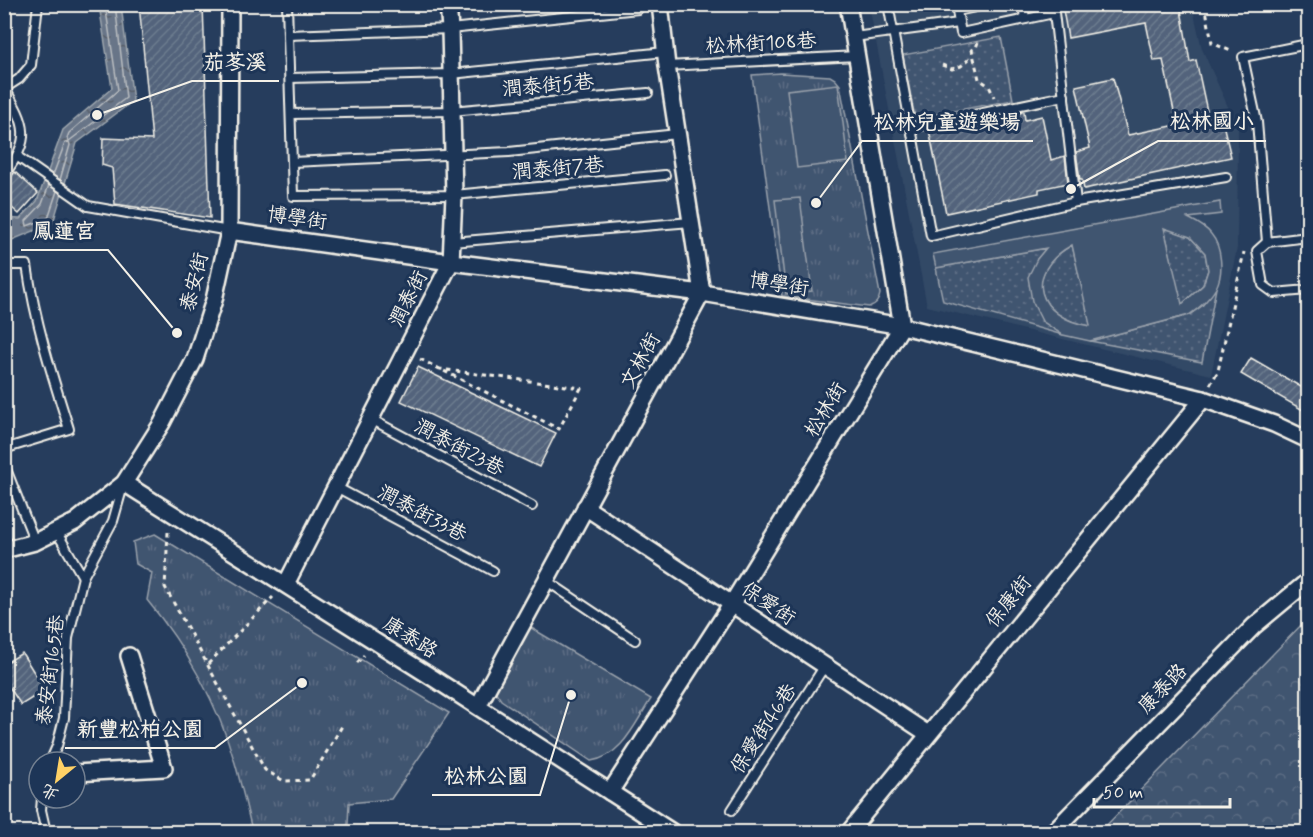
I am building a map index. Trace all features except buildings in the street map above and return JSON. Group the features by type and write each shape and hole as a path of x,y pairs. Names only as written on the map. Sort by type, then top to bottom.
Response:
{"street":[{"name":"泰安街","path":"4,550 35,542 75,522 124,483 162,423 195,359 214,300 229,231 230,4"},
{"name":"潤泰街","path":"286,584 451,262 454,195 448,4"},
{"path":"660,4 666,59 702,293"},
{"path":"848,4 902,326"},
{"name":"博學街","path":"229,231 451,262 702,293 902,326 1203,399 1274,424 1308,440"},
{"name":"文林街","path":"478,706 702,293"},
{"name":"松林街","path":"610,792 731,605 902,326"},
{"name":"保康街","path":"849,832 1203,399"},
{"name":"康泰路","path":"124,483 478,706 672,832"},
{"name":"保愛街","path":"585,507 928,734"},
{"name":"康泰路","path":"1053,832 1254,626 1308,581"},
{"path":"87,771 164,768 129,656"}],"lane":[{"path":"4,175 18,157 24,141 23,125 5,88 19,79 31,65 39,4"},
{"path":"287,4 292,162 508,152 677,134"},
{"path":"888,4 931,236 1076,202 1226,177"},
{"path":"990,4 957,11 961,33 1025,19 1054,9 1076,202"},
{"path":"1023,4 1025,19"},
{"path":"288,35 450,29 638,9"},
{"path":"854,37 959,23"},
{"path":"1267,242 1257,122 1243,57 1308,44"},
{"name":"松林街108巷","path":"290,78 450,74 666,59 857,56"},
{"name":"潤泰街5巷","path":"292,114 451,111 648,93"},
{"path":"911,128 1064,96"},
{"path":"18,157 88,206 229,231"},
{"name":"潤泰街7巷","path":"292,162 293,196 454,195 664,176"},
{"path":"452,242 691,222"},
{"path":"1308,237 1267,242 1257,251 1263,285 1274,293 1308,290"},
{"path":"4,265 27,265 32,300 44,349 69,429 4,449"},
{"name":"潤泰街23巷","path":"371,419 532,506"},
{"path":"4,464 35,542"},
{"name":"泰安街165巷","path":"55,750 64,718 68,638 83,577 113,521 124,483"},
{"name":"潤泰街33巷","path":"336,487 493,571"},
{"path":"56,531 83,577"},
{"path":"547,581 635,640"},
{"name":"保愛街46巷","path":"732,810 824,667"},
{"path":"41,810 46,832"}],"path":[{"path":"1205,4 1212,43 1243,57"},
{"path":"978,29 978,44 972,50 979,79 989,86 999,110"},
{"path":"942,65 952,69 961,66 969,59 975,61"},
{"path":"1203,399 1218,371 1245,248 1267,242"},
{"path":"405,351 440,369 560,429 581,388 440,369"},
{"path":"168,532 165,587 265,770 284,781 310,780 342,726"},
{"path":"208,664 286,584"},
{"path":"180,615 187,611"},
{"path":"357,663 364,655"}],"shaded area":[{"path":"869,5 1192,5 1202,49 1238,129 1237,248 1211,375 927,306"}],"green space":[{"path":"1001,37 1013,100 915,118 903,55"},
{"path":"781,73 830,76 840,85 880,294 879,299 869,307 782,296 752,75"},
{"path":"838,84 848,162 797,168 787,90"},
{"path":"800,198 812,291 786,294 775,200"},
{"path":"1220,202 1221,214 1188,218 1209,231 1220,253 1219,282 1207,300 1189,315 1090,341 1063,335 1042,321 1032,301 1028,277 1037,259 1046,248 936,268 933,254","holes":["1164,228 1190,237 1205,253 1208,270 1203,285 1182,304","1072,245 1090,325 1090,326 1058,314 1048,304 1042,293 1042,281 1046,268 1056,256"]},
{"path":"1164,227 1190,237 1205,253 1208,270 1203,285 1181,305"},
{"path":"1072,245 1091,326 1058,314 1048,304 1042,293 1042,281 1046,268 1056,256"},
{"path":"1047,248 1037,259 1042,321 1063,335 943,301 936,268"},
{"path":"1216,288 1202,362 1090,341 1189,315 1202,306"},
{"path":"155,534 449,713 391,799 349,803 348,825 322,832 257,832 251,826 235,763 220,719 188,657 147,600 152,573 136,564 133,542"},
{"path":"1308,618 1308,832 1100,832"},
{"path":"528,626 651,699 627,738 611,753 591,761 501,700 495,691"}],"water":[{"path":"99,5 121,5 133,101 77,143 53,223 5,243 4,218 20,219 37,201 63,130 112,88"}],"place":[{"name":"茄苳溪","path":"97,115"},
{"name":"松林國小","path":"1071,189"},
{"name":"松林兒童遊樂場","path":"816,203"},
{"name":"鳳蓮宮","path":"177,333"},
{"name":"新豐松柏公園","path":"302,683"},
{"name":"松林公園","path":"571,695"}]}
